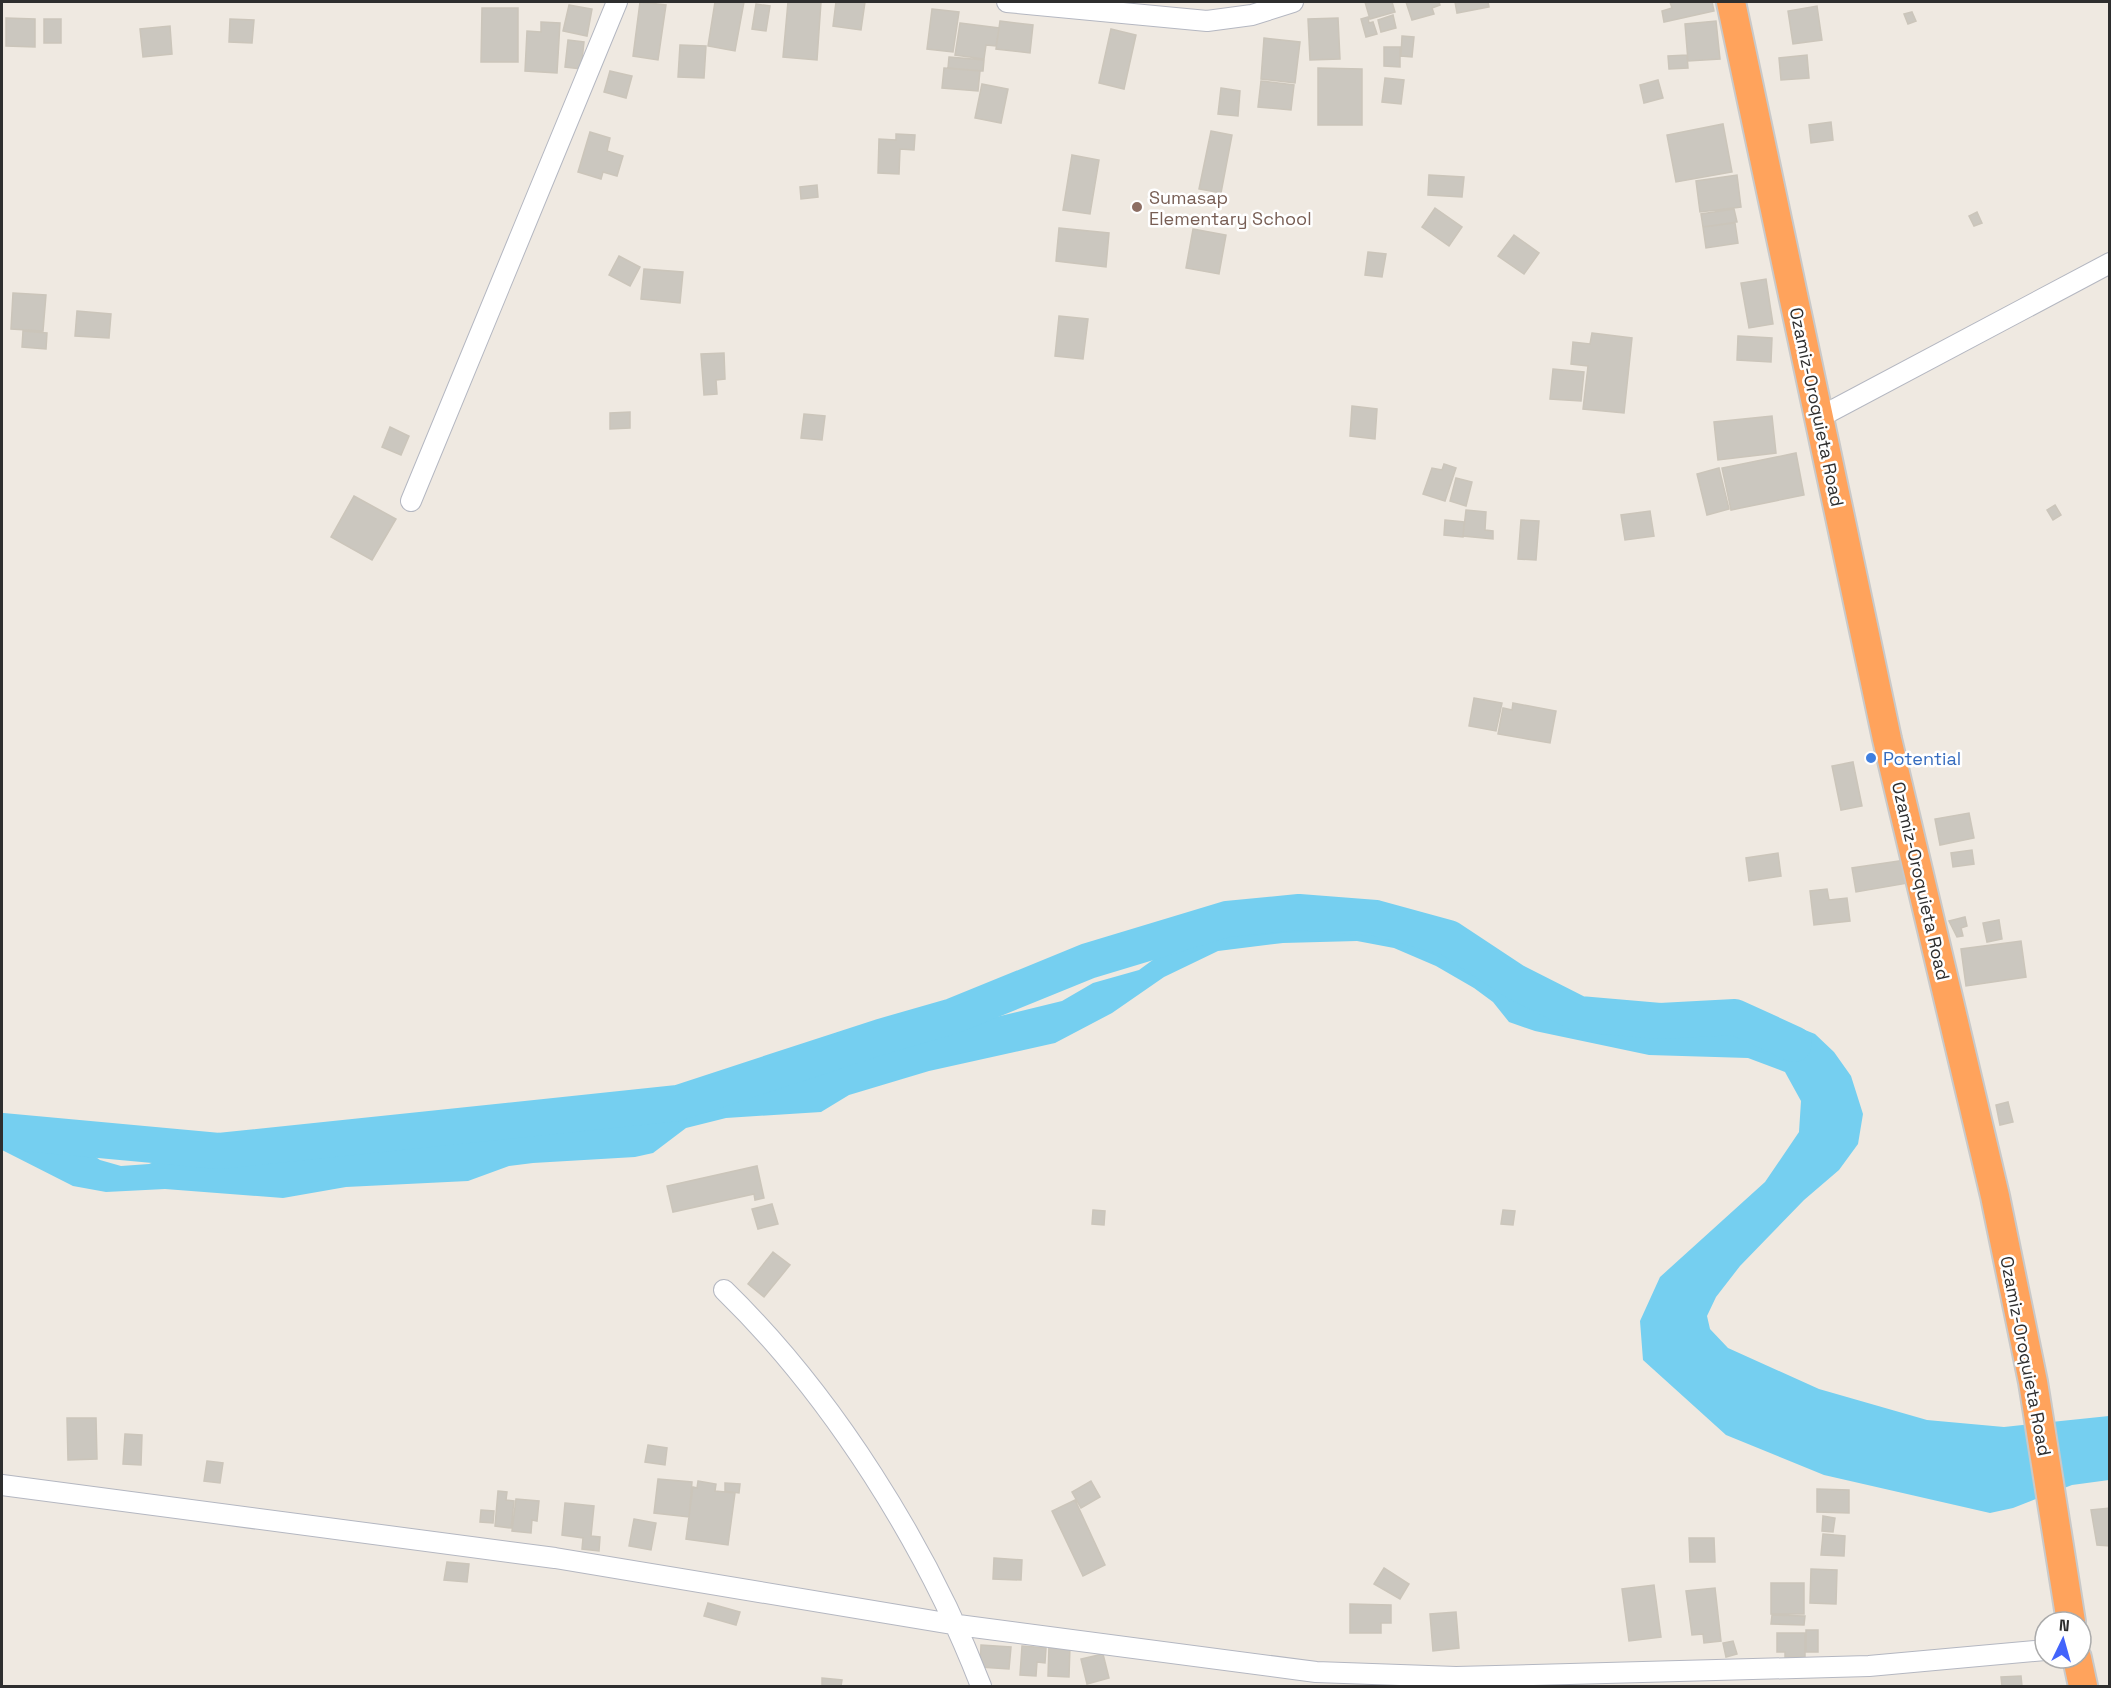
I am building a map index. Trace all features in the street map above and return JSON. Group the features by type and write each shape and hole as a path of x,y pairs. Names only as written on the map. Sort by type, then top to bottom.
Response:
{"highway":[{"name":"Ozamiz-Oroquieta Road","path":"1731,2 1887,739 1995,1196 2033,1382 2069,1610"},
{"path":"2080,1670 2083,1686"}],"street":[{"path":"411,501 617,2"},
{"path":"1007,2 1207,21 1252,15 1293,2"},
{"path":"1820,417 2109,263"},
{"path":"724,1290 760,1325 815,1391 867,1467 958,1625 981,1686"},
{"path":"2,1485 555,1558 958,1625 1316,1672 1456,1677 1869,1666 2033,1651"}],"water":[{"path":"1286,919 1356,922 1439,945 1483,968 1530,1003 1569,1021 1672,1026 1774,1023 1795,1026 1815,1034 1834,1052 1851,1076 1863,1114 1858,1144 1839,1170 1804,1200 1740,1266 1716,1297 1707,1316 1710,1329 1728,1348 1819,1389 1927,1420 2004,1427 2109,1416 2109,1480 2072,1485 2013,1508 1990,1513 1824,1475 1726,1435 1643,1360 1640,1321 1660,1277 1765,1182 1799,1132 1801,1101 1785,1072 1748,1058 1649,1055 1535,1031 1509,1022 1493,1002 1436,966 1394,948 1357,941 1283,943 1218,951 1164,977 1112,1013 1055,1043 929,1071 849,1095 821,1112 726,1118 686,1128 653,1153 635,1157 533,1163 509,1166 468,1181 346,1187 283,1198 165,1189 106,1192 73,1186 2,1150 2,1114 50,1125 100,1160 121,1166 149,1164 169,1156 290,1156 405,1147 492,1131 598,1121 737,1094 885,1044 1062,1001 1093,983 1139,970 1161,954 1226,927"}],"building":[{"path":"640,2 666,5 658,60 633,56"},
{"path":"715,2 744,2 735,51 708,46"},
{"path":"788,2 821,2 817,60 783,57"},
{"path":"836,2 865,2 861,30 833,26"},
{"path":"1365,2 1392,2 1395,12 1370,19"},
{"path":"1406,2 1439,2 1440,5 1432,8 1434,14 1412,20"},
{"path":"1455,2 1488,2 1489,7 1457,13"},
{"path":"1670,2 1712,2 1714,11 1664,22 1662,11 1672,8"},
{"path":"756,4 770,6 766,31 752,29"},
{"path":"569,5 592,9 587,36 563,31"},
{"path":"1817,6 1822,40 1793,44 1788,11"},
{"path":"482,8 518,8 518,62 481,62"},
{"path":"932,9 959,12 953,52 927,49"},
{"path":"1912,12 1916,21 1908,24 1904,14"},
{"path":"1393,15 1396,28 1381,32 1378,20"},
{"path":"1368,17 1369,23 1373,22 1377,34 1366,37 1361,19"},
{"path":"6,18 35,19 35,47 6,46"},
{"path":"1338,18 1340,59 1310,60 1308,19"},
{"path":"44,19 61,19 61,43 44,43"},
{"path":"230,19 254,20 252,43 229,42"},
{"path":"1000,21 1033,25 1030,53 996,49"},
{"path":"1716,21 1720,59 1688,61 1685,24"},
{"path":"541,22 560,23 557,73 525,71 527,31 541,32"},
{"path":"960,23 999,28 996,46 986,45 984,59 955,55"},
{"path":"170,26 172,54 143,57 140,29"},
{"path":"1111,29 1136,35 1124,89 1099,83"},
{"path":"1402,36 1414,37 1412,57 1401,56"},
{"path":"1264,38 1300,42 1295,83 1261,79"},
{"path":"568,40 584,42 581,69 565,67"},
{"path":"680,45 706,46 704,78 678,77"},
{"path":"1384,47 1400,47 1400,67 1384,66"},
{"path":"1687,55 1688,68 1669,69 1668,56"},
{"path":"1807,55 1809,78 1781,80 1779,58"},
{"path":"949,57 984,60 983,71 948,68"},
{"path":"944,68 980,71 978,91 942,88"},
{"path":"1318,68 1362,69 1362,125 1318,125"},
{"path":"610,71 632,76 626,98 604,92"},
{"path":"1385,78 1404,80 1401,104 1382,102"},
{"path":"1658,80 1663,98 1644,103 1640,85"},
{"path":"1261,81 1294,85 1291,110 1258,107"},
{"path":"982,84 1008,89 1001,123 975,118"},
{"path":"1221,88 1240,91 1238,116 1218,114"},
{"path":"1831,122 1833,140 1811,143 1809,125"},
{"path":"1723,124 1732,172 1676,182 1667,135"},
{"path":"1211,131 1232,135 1221,193 1199,189"},
{"path":"590,132 610,138 607,151 623,156 617,176 603,172 601,179 578,172"},
{"path":"896,134 915,135 914,150 900,149 899,174 878,173 879,139 896,140"},
{"path":"1072,155 1099,160 1090,214 1063,210"},
{"path":"1429,175 1464,177 1462,197 1428,195"},
{"path":"1737,175 1741,207 1700,212 1696,181"},
{"path":"817,185 818,197 801,199 800,187"},
{"path":"1435,208 1462,227 1449,246 1422,227"},
{"path":"1734,209 1737,222 1703,227 1701,214"},
{"path":"1977,212 1982,223 1974,226 1969,216"},
{"path":"1735,223 1738,243 1706,248 1703,227"},
{"path":"1059,228 1109,233 1106,267 1056,261"},
{"path":"1193,229 1226,235 1219,274 1186,268"},
{"path":"1514,235 1539,253 1524,274 1498,256"},
{"path":"1368,252 1386,254 1382,277 1365,275"},
{"path":"619,256 640,267 630,286 609,275"},
{"path":"644,269 683,272 680,303 641,299"},
{"path":"1766,279 1773,324 1749,328 1741,283"},
{"path":"13,293 46,295 43,331 11,329"},
{"path":"77,311 111,314 109,338 75,336"},
{"path":"1059,316 1088,319 1083,359 1055,356"},
{"path":"23,331 47,333 46,349 22,347"},
{"path":"1592,333 1632,338 1624,413 1583,409 1588,366 1571,364 1573,342 1590,344"},
{"path":"1738,336 1772,338 1771,362 1737,360"},
{"path":"724,353 725,379 716,380 717,394 704,395 701,354"},
{"path":"1553,369 1584,372 1581,401 1550,399"},
{"path":"1352,406 1377,409 1375,439 1350,436"},
{"path":"630,412 630,428 610,429 610,413"},
{"path":"804,414 825,416 822,440 801,438"},
{"path":"1772,416 1776,453 1718,460 1714,422"},
{"path":"390,427 409,436 401,455 382,447"},
{"path":"1796,453 1804,495 1731,510 1722,468"},
{"path":"1444,464 1456,468 1445,501 1423,494 1432,468 1442,470"},
{"path":"1719,468 1729,509 1707,515 1697,474"},
{"path":"1456,478 1472,482 1466,506 1450,501"},
{"path":"354,496 396,519 372,560 331,537"},
{"path":"2055,505 2061,515 2053,520 2047,510"},
{"path":"1466,510 1486,512 1485,530 1493,531 1493,539 1463,536"},
{"path":"1650,511 1654,536 1625,540 1621,515"},
{"path":"1445,520 1464,522 1463,537 1444,535"},
{"path":"1521,520 1539,521 1536,560 1518,559"},
{"path":"1474,698 1502,703 1496,731 1469,726"},
{"path":"1513,703 1556,711 1550,743 1498,734 1503,708 1512,710"},
{"path":"1853,762 1862,806 1841,810 1832,766"},
{"path":"1969,813 1974,838 1940,845 1935,819"},
{"path":"1972,850 1974,864 1953,867 1951,853"},
{"path":"1778,853 1781,876 1749,881 1746,858"},
{"path":"1905,860 1908,883 1856,892 1852,868"},
{"path":"1827,889 1829,900 1847,898 1850,921 1814,925 1810,891"},
{"path":"1965,917 1967,926 1961,928 1963,936 1957,937 1949,921"},
{"path":"1999,920 2002,939 1987,942 1983,923"},
{"path":"2021,941 2026,977 1966,986 1961,949"},
{"path":"2008,1102 2013,1122 2000,1125 1996,1105"},
{"path":"757,1166 764,1198 755,1200 754,1194 673,1212 667,1186"},
{"path":"772,1204 778,1224 758,1229 752,1209"},
{"path":"1093,1210 1105,1211 1104,1225 1092,1224"},
{"path":"1503,1210 1515,1211 1513,1225 1501,1224"},
{"path":"773,1252 790,1265 764,1297 748,1284"},
{"path":"67,1418 96,1418 97,1459 68,1460"},
{"path":"125,1434 142,1435 141,1465 123,1464"},
{"path":"648,1445 667,1448 665,1465 645,1462"},
{"path":"207,1461 223,1463 220,1483 204,1481"},
{"path":"658,1479 692,1482 689,1517 654,1513"},
{"path":"698,1481 716,1484 715,1491 735,1493 728,1545 686,1539 693,1487 697,1488"},
{"path":"1091,1481 1100,1497 1081,1508 1072,1492"},
{"path":"725,1483 740,1484 739,1493 725,1491"},
{"path":"1817,1489 1849,1490 1849,1513 1817,1512"},
{"path":"498,1491 507,1492 506,1500 514,1501 511,1528 495,1526"},
{"path":"516,1499 539,1501 537,1521 532,1520 531,1533 512,1531"},
{"path":"1075,1500 1105,1565 1083,1576 1052,1511"},
{"path":"565,1503 594,1506 591,1536 600,1537 599,1551 582,1549 583,1538 562,1535"},
{"path":"2110,1508 2110,1546 2097,1545 2091,1510"},
{"path":"481,1510 494,1511 493,1523 480,1522"},
{"path":"1823,1516 1835,1518 1833,1532 1822,1531"},
{"path":"634,1519 656,1523 651,1550 629,1546"},
{"path":"1823,1534 1845,1536 1844,1556 1821,1555"},
{"path":"1689,1538 1714,1538 1715,1562 1690,1562"},
{"path":"994,1558 1022,1560 1021,1580 993,1579"},
{"path":"447,1562 469,1564 467,1582 444,1580"},
{"path":"1384,1568 1409,1584 1400,1599 1374,1584"},
{"path":"1811,1569 1837,1570 1836,1604 1810,1603"},
{"path":"1771,1583 1804,1583 1804,1614 1771,1614"},
{"path":"1654,1585 1661,1637 1629,1641 1622,1589"},
{"path":"1715,1588 1721,1641 1704,1643 1703,1634 1692,1635 1686,1591"},
{"path":"708,1603 740,1612 736,1625 704,1616"},
{"path":"1350,1604 1391,1605 1391,1623 1381,1623 1381,1633 1350,1633"},
{"path":"1456,1612 1459,1648 1433,1651 1430,1614"},
{"path":"1772,1615 1805,1616 1804,1625 1771,1624"},
{"path":"1806,1630 1818,1630 1818,1652 1806,1652"},
{"path":"1777,1633 1805,1633 1805,1657 1785,1657 1785,1652 1777,1652"},
{"path":"1733,1641 1737,1654 1726,1657 1723,1643"},
{"path":"981,1645 1011,1647 1009,1669 980,1667"},
{"path":"1049,1645 1070,1646 1069,1677 1048,1676"},
{"path":"1022,1646 1046,1648 1045,1663 1037,1662 1036,1676 1020,1675"},
{"path":"1103,1654 1109,1678 1087,1684 1081,1659"},
{"path":"2021,1676 2022,1686 2002,1686 2001,1677"},
{"path":"822,1678 842,1680 841,1686 822,1686"}],"waterway":[{"path":"2,1131 219,1151 678,1103 880,1037 953,1016 1088,961 1227,919 1299,912 1376,918 1449,938 1514,981 1579,1014 1660,1021 1735,1017 1794,1044"}],"place":[{"name":"Sumasap Elementary School","path":"1137,207"},
{"name":"Potential","path":"1871,758"}]}
